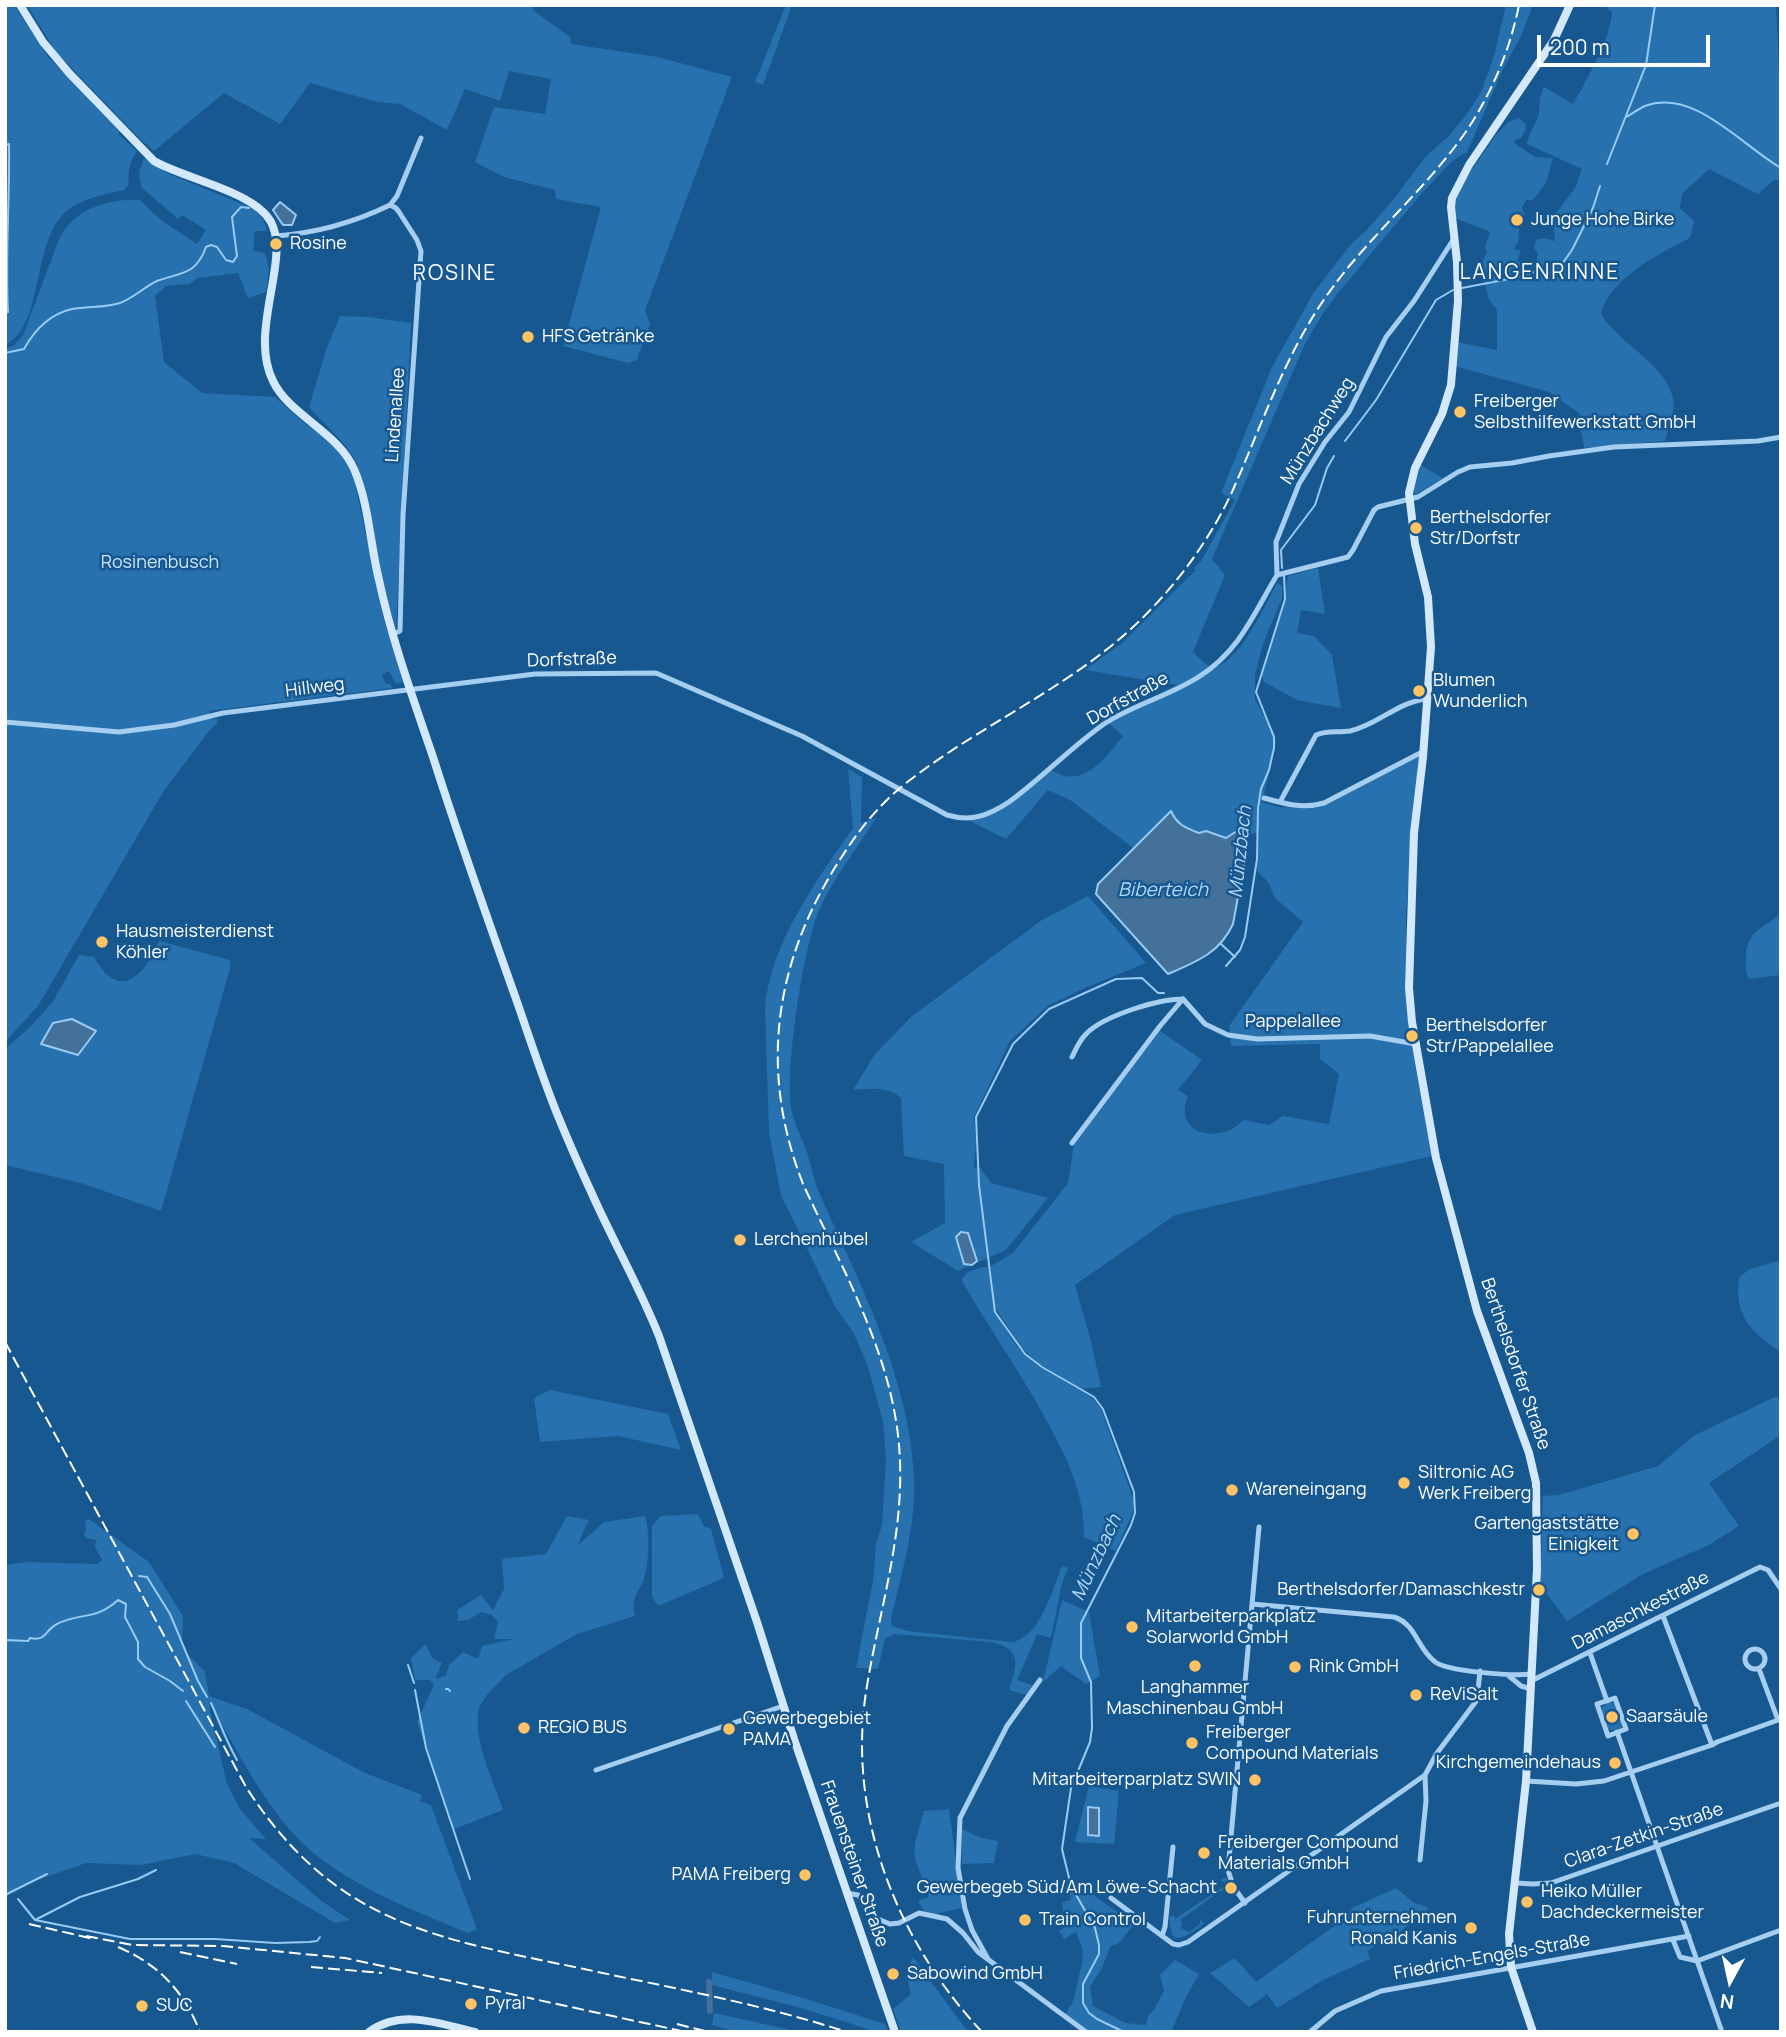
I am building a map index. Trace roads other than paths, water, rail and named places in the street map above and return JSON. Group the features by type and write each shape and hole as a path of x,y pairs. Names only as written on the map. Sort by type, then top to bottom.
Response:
{"main road":[{"path":"20,5 43,42 69,73 154,161 171,171 252,203 269,219 276,236"},
{"name":"Berthelsdorfer Straße","path":"1533,2032 1511,1967 1509,1934 1526,1781 1537,1553 1536,1483 1533,1466 1477,1311 1436,1158 1412,1022 1409,988 1414,833 1424,751 1431,647 1428,597 1415,544 1409,499 1415,468 1442,414 1451,385 1458,301 1451,207 1458,183 1551,44 1570,5"},
{"name":"Frauensteiner Straße","path":"276,236 276,254 265,324 266,356 271,378 287,400 337,444 353,467 360,487 379,582 393,634 468,864 556,1111 593,1198 644,1299 659,1336 895,2032"},
{"path":"369,2032 385,2023 409,2019 475,2032"}],"street":[{"path":"276,236 322,231 390,205 397,196 421,138"},
{"name":"Lindenallee","path":"390,205 397,208 421,251 404,501 400,631 393,634"},
{"name":"Münzbachweg","path":"1279,574 1276,542 1299,484 1325,442 1349,412 1386,337 1414,301 1454,239"},
{"path":"1279,574 1348,557 1374,510 1384,504 1424,494 1470,467 1614,447 1758,441 1781,437"},
{"name":"Dorfstraße","path":"411,690 535,674 656,673 802,736 947,815 973,819 1009,802 1106,723 1138,705 1190,682 1208,670 1239,641 1279,574"},
{"name":"Hillweg","path":"5,722 119,732 174,725 223,713 411,690"},
{"path":"1280,802 1318,734 1352,730 1411,701 1428,699"},
{"path":"1264,798 1303,807 1324,803 1424,751"},
{"path":"1072,1057 1078,1043 1096,1026 1150,1005 1182,999"},
{"path":"1072,1143 1182,999"},
{"name":"Pappelallee","path":"1182,999 1205,1024 1228,1035 1257,1039 1370,1036 1416,1044"},
{"path":"1245,1903 1233,1886 1228,1870 1259,1527"},
{"name":"Damaschkestraße","path":"1531,1681 1760,1567 1773,1576 1781,1588"},
{"path":"1252,1604 1394,1617 1407,1623 1432,1660 1442,1666 1531,1681"},
{"path":"1663,1616 1713,1745"},
{"path":"1590,1653 1607,1701"},
{"path":"1526,1781 1576,1784 1604,1781 1713,1745 1780,1719 1759,1669"},
{"path":"1111,1898 1173,1944 1184,1945 1425,1775 1437,1753 1468,1716 1477,1700 1480,1671"},
{"path":"1509,1676 1521,1686 1531,1681"},
{"path":"988,1959 972,1930 965,1909 958,1868 960,1818 1007,1726 1041,1680"},
{"path":"1615,1698 1626,1729 1608,1735 1597,1704 1607,1701 1615,1698"},
{"path":"596,1770 705,1735 783,1706"},
{"path":"1617,1732 1723,2032"},
{"path":"1420,1860 1426,1801 1425,1775"},
{"name":"Clara-Zetkin-Straße","path":"1515,1883 1551,1883 1781,1803"},
{"path":"1162,1936 1173,1847"},
{"path":"846,1893 858,1895 878,1919 890,1924 899,1923 919,1913 947,1919 978,1952 1086,2032"},
{"path":"1673,1940 1680,1957 1697,1961 1781,1930"},
{"name":"Friedrich-Engels-Straße","path":"1310,2032 1335,2011 1381,1991 1689,1936"}],"water":[{"path":"9,144 8,312 5,313 5,145"},
{"path":"280,202 296,215 292,225 283,225 273,210"},
{"name":"Biberteich","path":"1171,811 1186,828 1226,838 1237,831 1248,842 1233,924 1228,934 1206,955 1168,974 1096,894 1098,884"},
{"path":"72,1019 96,1031 78,1055 41,1044 53,1023"},
{"path":"961,1232 968,1233 977,1261 972,1265 964,1264 956,1237"},
{"path":"1088,1807 1099,1808 1099,1836 1088,1835"}],"waterway":[{"name":"Münzbach","path":"1607,164 1646,65 1655,5"},
{"path":"1626,117 1645,106 1663,103 1681,105 1716,122 1781,168"},
{"name":"Münzbach","path":"1462,288 1514,278 1562,264 1593,208 1600,186"},
{"path":"5,353 24,349 44,324 64,311 120,303 157,281 193,268 206,247 211,245 217,247 226,260 233,262 237,256 232,217 241,207 249,208"},
{"name":"Münzbach","path":"1345,441 1376,400 1436,300 1453,290"},
{"name":"Münzbach","path":"1282,568 1281,550 1315,505 1327,468 1334,456"},
{"name":"Münzbach","path":"1226,966 1240,950 1245,937 1257,859 1258,808 1274,748 1274,737 1256,692 1285,599 1284,576"},
{"path":"1221,944 1235,957"},
{"name":"Münzbach","path":"1124,2032 1097,2019 1083,2003 1083,1984 1099,1954 1099,1945 1095,1928 1071,1886 1062,1849 1071,1788 1090,1742 1092,1728 1091,1682 1081,1658 1081,1623 1131,1525 1135,1513 1134,1492 1103,1409 1094,1397 1025,1354 995,1312 979,1185 976,1117 1013,1044 1049,1009 1116,979 1142,978 1158,993 1164,993"},
{"path":"139,1576 147,1577 170,1614 207,1697"},
{"path":"5,1640 28,1641 30,1638 42,1637 57,1624 95,1614 118,1600 126,1604 125,1617 138,1642 138,1659 145,1667 183,1691"},
{"path":"408,1665 414,1683"},
{"path":"415,1690 426,1748 470,1879"},
{"path":"186,1701 215,1747"},
{"path":"211,1703 237,1760"},
{"path":"35,1920 80,1897 138,1879 156,1870"},
{"path":"5,1895 47,1874"},
{"path":"18,1899 35,1920 130,1939 215,1939 275,1943 317,1941 320,1937"},
{"path":"709,1982 710,2011"}],"railway":[{"path":"982,2032 952,1997 903,1918 885,1875 872,1831 864,1785 862,1739 866,1692 898,1520 900,1462 897,1425 879,1354 866,1319 803,1184 789,1143 781,1102 778,1062 786,984 797,945 813,907 842,856 877,810 898,789 940,758 1098,656 1127,633 1177,580 1207,537 1232,492 1284,370 1323,301 1357,257 1449,155 1474,118 1505,55 1519,5"},
{"path":"5,1342 246,1787 280,1833 316,1869 353,1897 393,1918 435,1934 481,1947 749,2005 847,2032"},
{"path":"29,1924 94,1939"},
{"path":"86,1936 132,1945 223,1946 345,1958 686,2032"},
{"path":"118,1947 145,1962 168,1980 186,2004 200,2032"},
{"path":"180,1952 237,1964"},
{"path":"311,1967 382,1973"},
{"path":"677,2024 709,2032"}],"place":[{"name":"Junge Hohe Birke","path":"1517,220"},
{"name":"Rosine","path":"276,244"},
{"name":"HFS Getränke","path":"528,337"},
{"name":"Freiberger Selbsthilfewerkstatt GmbH","path":"1460,412"},
{"name":"Berthelsdorfer Str/Dorfstr","path":"1416,528"},
{"name":"Blumen Wunderlich","path":"1419,691"},
{"name":"Hausmeisterdienst Köhler","path":"102,942"},
{"name":"Berthelsdorfer Str/Pappelallee","path":"1412,1036"},
{"name":"Lerchenhübel","path":"740,1240"},
{"name":"Siltronic AG Werk Freiberg","path":"1404,1483"},
{"name":"Wareneingang","path":"1232,1490"},
{"name":"Gartengaststätte Einigkeit","path":"1633,1534"},
{"name":"Berthelsdorfer/Damaschkestr","path":"1539,1590"},
{"name":"Mitarbeiterparkplatz Solarworld GmbH","path":"1132,1627"},
{"name":"Langhammer Maschinenbau GmbH","path":"1195,1666"},
{"name":"Rink GmbH","path":"1295,1667"},
{"name":"ReViSalt","path":"1416,1695"},
{"name":"Saarsäule","path":"1612,1717"},
{"name":"REGIO BUS","path":"524,1728"},
{"name":"Gewerbegebiet PAMA","path":"729,1729"},
{"name":"Freiberger Compound Materials","path":"1192,1743"},
{"name":"Kirchgemeindehaus","path":"1615,1763"},
{"name":"Mitarbeiterparplatz SWIN","path":"1255,1780"},
{"name":"Freiberger Compound Materials GmbH","path":"1204,1853"},
{"name":"PAMA Freiberg","path":"805,1875"},
{"name":"Gewerbegeb Süd/Am Löwe-Schacht","path":"1231,1888"},
{"name":"Heiko Müller Dachdeckermeister","path":"1527,1902"},
{"name":"Train Control","path":"1025,1920"},
{"name":"Fuhrunternehmen Ronald Kanis","path":"1471,1928"},
{"name":"Sabowind GmbH","path":"893,1974"},
{"name":"Pyral","path":"471,2004"},
{"name":"SUC","path":"142,2006"}],"district":[{"name":"LANGENRINNE","path":"1540,273"},
{"name":"ROSINE","path":"455,274"}],"park label":[{"name":"Rosinenbusch","path":"160,563"}]}
